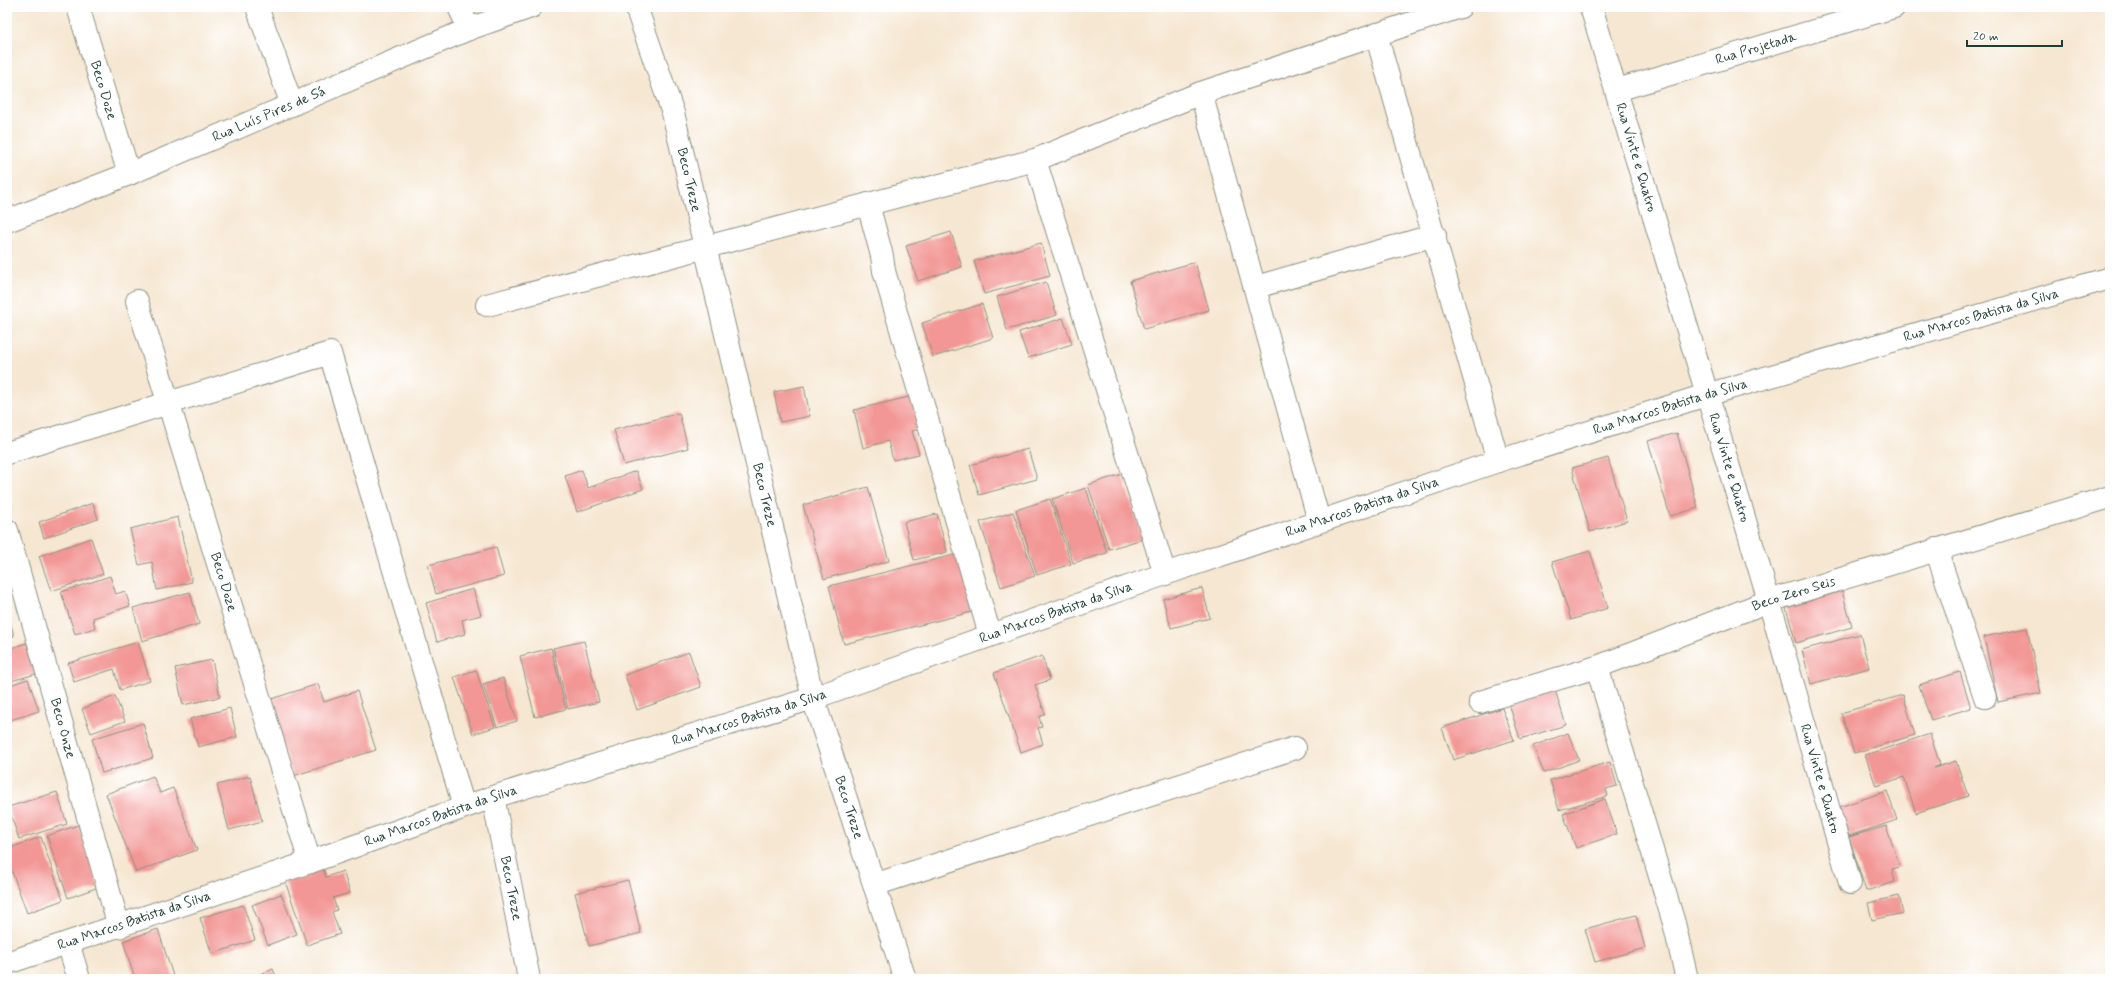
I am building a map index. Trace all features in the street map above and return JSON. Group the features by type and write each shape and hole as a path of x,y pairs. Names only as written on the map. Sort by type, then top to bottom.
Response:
{"street":[{"name":"Beco Doze","path":"78,7 129,174"},
{"path":"257,7 292,105"},
{"path":"459,7 469,29"},
{"name":"Rua Luís Pires de Sá","path":"7,221 129,174 469,29 531,7"},
{"name":"Beco Treze","path":"636,7 673,113 813,698 905,979"},
{"path":"487,305 1035,160 1201,92 1460,7"},
{"name":"Rua Vinte e Quatro","path":"1591,7 1618,90 1850,883"},
{"name":"Rua Projetada","path":"1618,90 1894,7"},
{"path":"1376,34 1435,235 1498,461"},
{"path":"1201,92 1256,287 1319,521"},
{"path":"1035,160 1165,574"},
{"path":"868,204 882,256 884,272 990,635"},
{"path":"1256,287 1435,235"},
{"name":"Rua Marcos Batista da Silva","path":"7,963 119,927 310,862 492,797 813,698 1165,574 1498,461 1706,395 2110,278"},
{"name":"Beco Doze","path":"137,301 310,862"},
{"path":"7,453 330,353 464,807"},
{"name":"Beco Zero Seis","path":"1480,702 1597,667 1769,602 1936,549 2110,499"},
{"name":"Beco Onze","path":"7,530 119,927"},
{"path":"1936,549 1985,698"},
{"path":"1597,667 1674,923 1687,979"},
{"path":"874,885 1296,748"},
{"name":"Beco Treze","path":"492,797 529,979"},
{"path":"68,943 79,979"}],"building":[{"path":"951,232 962,267 918,281 906,246"},
{"path":"1041,243 1050,276 984,294 974,261"},
{"path":"1195,262 1209,310 1144,329 1130,281"},
{"path":"1046,282 1057,315 1007,330 997,297"},
{"path":"982,304 993,338 933,357 922,323"},
{"path":"1063,318 1072,344 1028,358 1019,332"},
{"path":"804,386 810,416 780,422 774,392"},
{"path":"913,396 921,429 912,431 919,454 893,460 888,441 863,448 854,410"},
{"path":"679,413 688,448 624,465 614,430"},
{"path":"1677,433 1698,508 1670,516 1648,441"},
{"path":"1028,449 1037,479 979,495 970,465"},
{"path":"1608,458 1627,521 1590,532 1572,468"},
{"path":"582,470 588,488 636,471 643,489 577,512 565,476"},
{"path":"1122,474 1143,539 1109,549 1088,485"},
{"path":"868,487 889,561 824,579 803,505"},
{"path":"1086,488 1107,553 1073,563 1052,499"},
{"path":"1050,499 1071,564 1037,575 1016,510"},
{"path":"93,503 98,519 44,538 39,522"},
{"path":"1013,512 1035,576 1001,587 980,522"},
{"path":"937,514 947,552 914,560 904,522"},
{"path":"178,517 192,582 157,590 152,562 139,565 130,529"},
{"path":"91,538 103,574 51,591 39,556"},
{"path":"496,547 504,576 436,594 428,565"},
{"path":"1590,551 1608,608 1571,620 1552,562"},
{"path":"958,554 972,612 844,644 829,586"},
{"path":"110,576 116,594 125,591 130,606 93,618 95,628 75,634 61,592"},
{"path":"1202,588 1210,618 1171,628 1163,599"},
{"path":"473,589 481,615 462,620 465,634 437,642 426,603"},
{"path":"1842,591 1852,627 1796,643 1786,608"},
{"path":"190,592 199,624 142,641 133,608"},
{"path":"7,609 14,636 7,638"},
{"path":"2027,628 2041,693 1998,702 1984,637"},
{"path":"1860,634 1869,668 1811,684 1802,650"},
{"path":"584,641 599,702 568,709 553,648"},
{"path":"138,642 150,681 120,690 114,669 74,682 68,663"},
{"path":"27,643 36,674 7,682 7,649"},
{"path":"551,648 566,709 535,717 520,656"},
{"path":"689,652 701,687 637,710 625,675"},
{"path":"1042,656 1050,680 1035,685 1045,714 1039,717 1042,727 1038,728 1043,744 1021,752 994,673"},
{"path":"212,660 220,697 183,705 175,668"},
{"path":"476,670 495,727 473,734 454,677"},
{"path":"1960,672 1971,708 1931,720 1919,685"},
{"path":"503,678 517,721 497,727 483,684"},
{"path":"28,679 39,711 7,721 7,686"},
{"path":"318,684 324,702 357,691 376,750 293,776 268,700"},
{"path":"1555,690 1566,725 1520,739 1509,704"},
{"path":"1903,695 1915,735 1854,753 1841,713"},
{"path":"115,696 125,721 91,733 82,709"},
{"path":"230,708 237,737 198,747 190,719"},
{"path":"1502,708 1514,740 1453,760 1442,728"},
{"path":"143,723 153,758 102,773 92,739"},
{"path":"1568,733 1579,760 1544,773 1533,746"},
{"path":"1930,734 1940,765 1934,768 1956,761 1968,796 1916,813 1904,777 1876,786 1865,755"},
{"path":"1610,762 1617,786 1606,789 1608,796 1559,810 1550,780"},
{"path":"153,776 160,793 173,788 197,850 136,872 106,794"},
{"path":"250,776 262,821 229,830 217,785"},
{"path":"1887,791 1897,820 1849,836 1839,807"},
{"path":"57,792 67,824 19,839 8,807"},
{"path":"1605,799 1617,834 1576,848 1563,814"},
{"path":"78,825 99,887 68,898 47,836"},
{"path":"1886,826 1900,867 1892,869 1895,882 1866,891 1849,837"},
{"path":"41,837 63,900 27,913 7,858 7,849"},
{"path":"323,869 326,877 343,871 350,893 333,898 337,910 332,912 340,934 307,945 285,881"},
{"path":"628,880 641,933 589,946 575,893"},
{"path":"281,894 297,934 268,945 252,905"},
{"path":"1899,896 1903,913 1872,920 1868,903"},
{"path":"243,905 255,940 212,954 200,918"},
{"path":"1636,915 1645,948 1595,962 1585,929"},
{"path":"158,929 174,979 135,979 123,941"},
{"path":"273,969 277,979 248,979"}]}
